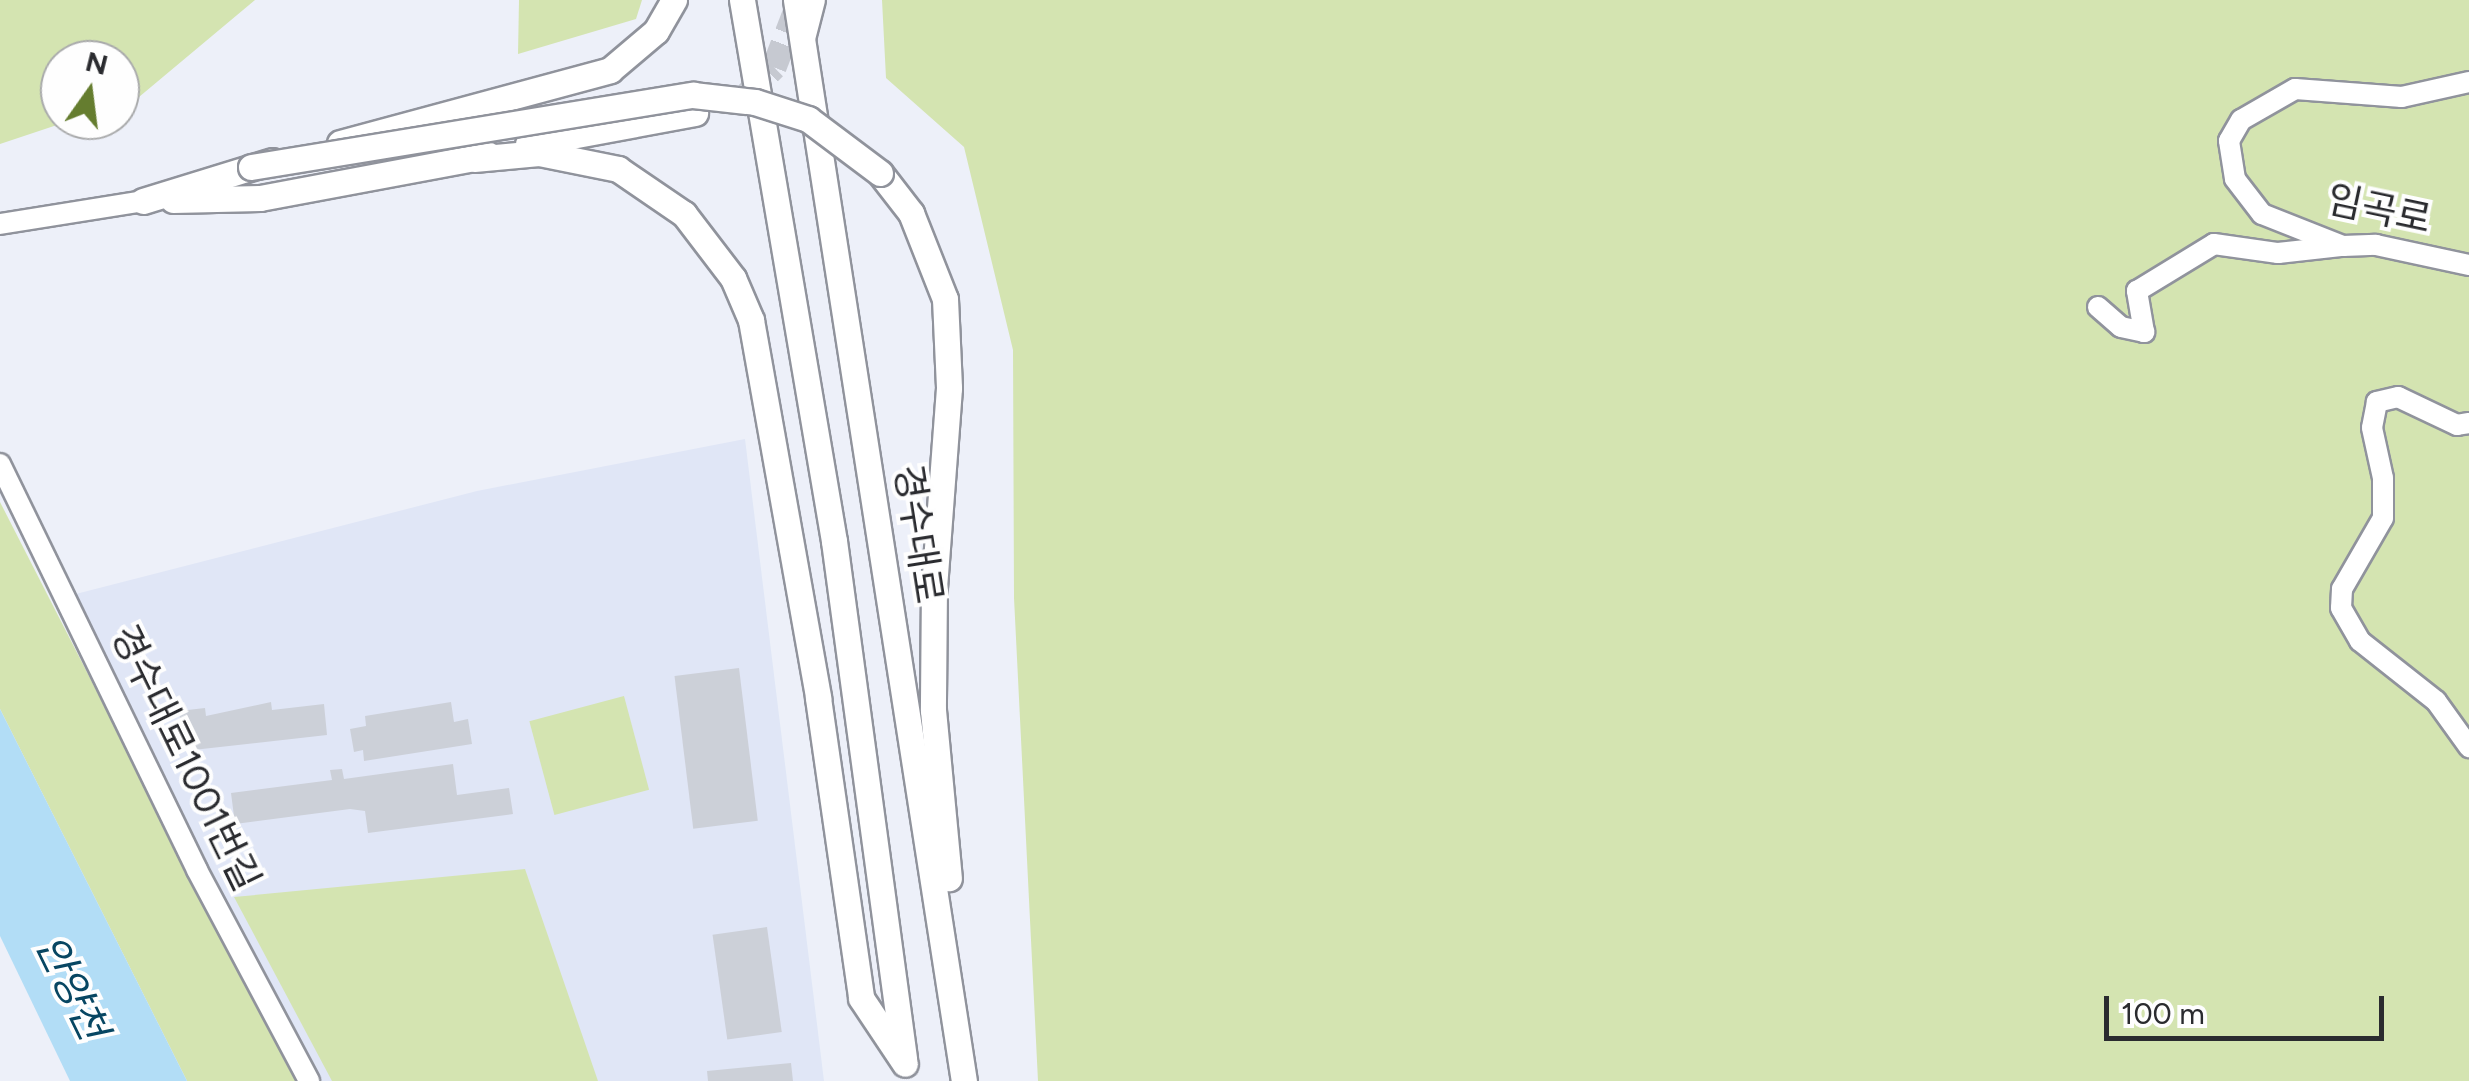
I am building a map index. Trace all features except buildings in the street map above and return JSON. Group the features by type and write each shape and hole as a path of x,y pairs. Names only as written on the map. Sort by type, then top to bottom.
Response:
{"main road":[{"path":"144,201 251,167 610,70 656,30 674,0"},
{"path":"742,0 834,541 906,1073"},
{"name":"경수대로","path":"796,0 963,1069"},
{"path":"251,167 693,95 755,102 808,119 880,173 910,212 945,299 949,388 934,586 933,710 963,1069"},
{"path":"144,201 260,198 695,113"},
{"path":"474,159 539,153 618,170 684,214 733,278 751,320 818,698 861,998 906,1073"}],"street":[{"path":"804,46 815,0"},
{"name":"임곡로","path":"2469,82 2402,97 2295,90 2241,120 2229,141 2235,180 2262,214 2343,246 2376,244 2469,265"},
{"path":"0,224 144,201"},
{"path":"2098,306 2121,327 2144,332 2137,290 2214,244 2278,254 2343,246"},
{"path":"2469,423 2457,424 2398,398 2377,402 2372,428 2384,478 2383,518 2342,589 2341,608 2360,640 2436,701 2469,747"},
{"name":"경수대로1001번길","path":"0,464 197,870 309,1081"}],"shaded area":[{"path":"745,439 824,1081 309,1081 68,596 477,491"}],"green space":[{"path":"0,0 255,0 140,96 140,40 40,40 40,131 0,144"},
{"path":"519,0 642,0 636,19 518,54"},
{"path":"882,0 2469,0 2469,1081 1038,1081 1014,598 1013,350 964,147 886,78"},
{"path":"0,502 296,1081 187,1081 0,709"},
{"path":"624,696 649,790 554,815 529,721"},
{"path":"525,869 598,1081 332,1081 234,897"}],"water":[{"name":"안양천","path":"0,709 187,1081 70,1081 0,936"}],"tunnel":[{"path":"743,98 774,67 799,2"}]}
